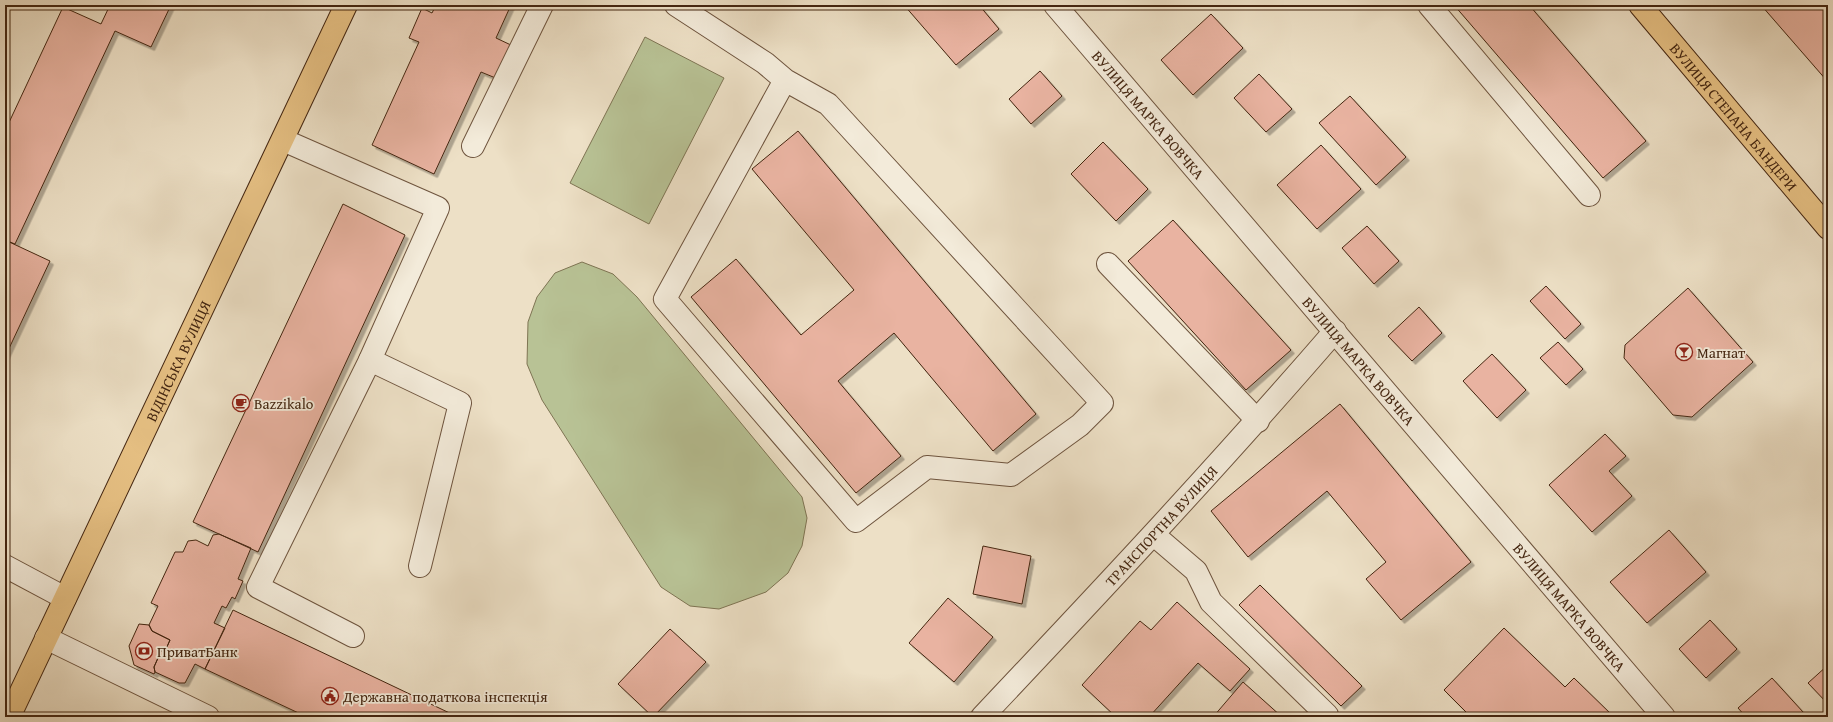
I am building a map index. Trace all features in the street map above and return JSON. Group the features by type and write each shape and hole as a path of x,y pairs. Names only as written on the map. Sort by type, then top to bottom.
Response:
{"main road":[{"name":"ВІДІНСЬКА ВУЛИЦЯ","path":"9,717 346,5"},
{"name":"ВУЛИЦЯ СТЕПАНА БАНДЕРИ","path":"1640,5 1828,227"}],"street":[{"path":"473,146 542,5"},
{"path":"676,5 765,63 785,80 828,104 1102,403 1080,425 1011,475 927,467 856,521 664,299 785,80"},
{"name":"ВУЛИЦЯ МАРКА ВОВЧКА","path":"1055,5 1664,717"},
{"path":"1429,5 1589,195"},
{"path":"283,140 438,208 370,360 258,587 353,636"},
{"path":"1108,264 1258,421"},
{"name":"ТРАНСПОРТНА ВУЛИЦЯ","path":"982,717 1154,535 1258,421 1335,331"},
{"path":"370,360 460,403 420,566"},
{"path":"1154,535 1196,571 1211,602 1277,664 1327,715 1326,717"},
{"path":"10,575 65,598"},
{"path":"46,638 208,717"}],"green space":[{"path":"645,37 724,78 649,224 570,183"},
{"path":"582,262 613,274 637,297 802,497 807,518 802,546 788,573 766,592 719,609 690,606 661,587 542,400 527,364 528,322 537,297 555,273"}],"building":[{"path":"110,5 171,5 151,47 115,31 15,244 5,240 5,131 63,7 101,24"},
{"path":"436,5 511,5 496,38 513,46 498,79 481,72 434,174 372,145 419,42 409,38 422,8 432,13"},
{"path":"904,5 979,5 999,29 956,65"},
{"path":"1454,5 1529,5 1646,141 1603,178"},
{"path":"1761,5 1828,5 1828,82"},
{"path":"1211,14 1243,48 1193,95 1161,60"},
{"path":"1040,71 1062,96 1031,124 1009,99"},
{"path":"1259,74 1292,109 1266,132 1234,98"},
{"path":"1350,96 1406,157 1376,185 1319,123"},
{"path":"798,131 1036,414 993,451 894,333 838,381 901,456 856,493 691,297 736,259 801,335 854,290 752,169"},
{"path":"1103,142 1148,189 1116,221 1071,174"},
{"path":"1321,145 1361,189 1317,229 1277,185"},
{"path":"343,204 405,235 258,552 193,522"},
{"path":"1173,220 1291,350 1246,390 1128,261"},
{"path":"1367,226 1399,261 1374,284 1342,248"},
{"path":"5,240 50,261 5,357"},
{"path":"1546,286 1581,324 1565,339 1530,301"},
{"name":"Магнат","path":"1688,288 1753,362 1692,417 1673,415 1624,358 1625,345"},
{"path":"1419,307 1442,333 1412,361 1388,336"},
{"path":"1558,342 1583,369 1566,385 1540,358"},
{"path":"1492,354 1526,390 1497,418 1463,381"},
{"path":"1340,404 1471,562 1401,620 1366,579 1386,562 1327,491 1248,557 1211,511"},
{"path":"1605,434 1626,456 1609,471 1632,496 1592,532 1549,485"},
{"path":"1828,451 1828,459 1824,454"},
{"path":"1669,530 1706,572 1647,623 1610,582"},
{"path":"219,534 251,548 238,579 243,581 235,599 232,597 226,608 222,606 214,623 225,628 205,669 195,664 185,683 179,683 155,672 154,667 162,649 166,649 170,640 152,631 149,625 158,606 151,603 175,552 183,552 188,541 196,540 208,546 213,535"},
{"path":"983,546 1031,556 1022,604 973,594"},
{"path":"1260,585 1362,686 1341,706 1239,605"},
{"path":"948,598 993,637 954,682 909,643"},
{"path":"1177,602 1250,669 1230,691 1198,663 1149,717 1116,717 1082,685 1140,621 1151,630"},
{"path":"233,610 458,717 307,717 205,669"},
{"path":"1710,620 1737,649 1706,678 1679,649"},
{"path":"139,624 149,625 152,631 170,640 166,649 162,649 154,667 154,674 134,665 129,646"},
{"path":"1504,628 1565,687 1574,678 1614,717 1508,717 1506,715 1504,717 1471,717 1444,690"},
{"path":"670,629 706,662 653,717 618,684"},
{"path":"1828,665 1828,704 1808,683"},
{"path":"1772,678 1803,712 1797,717 1746,717 1738,708"},
{"path":"1243,682 1282,717 1213,717"}],"place":[{"name":"Магнат","path":"1684,352"},
{"name":"Bazzikalo","path":"241,403"},
{"name":"ПриватБанк","path":"144,651"},
{"name":"Державна податкова інспекція","path":"330,696"}]}
